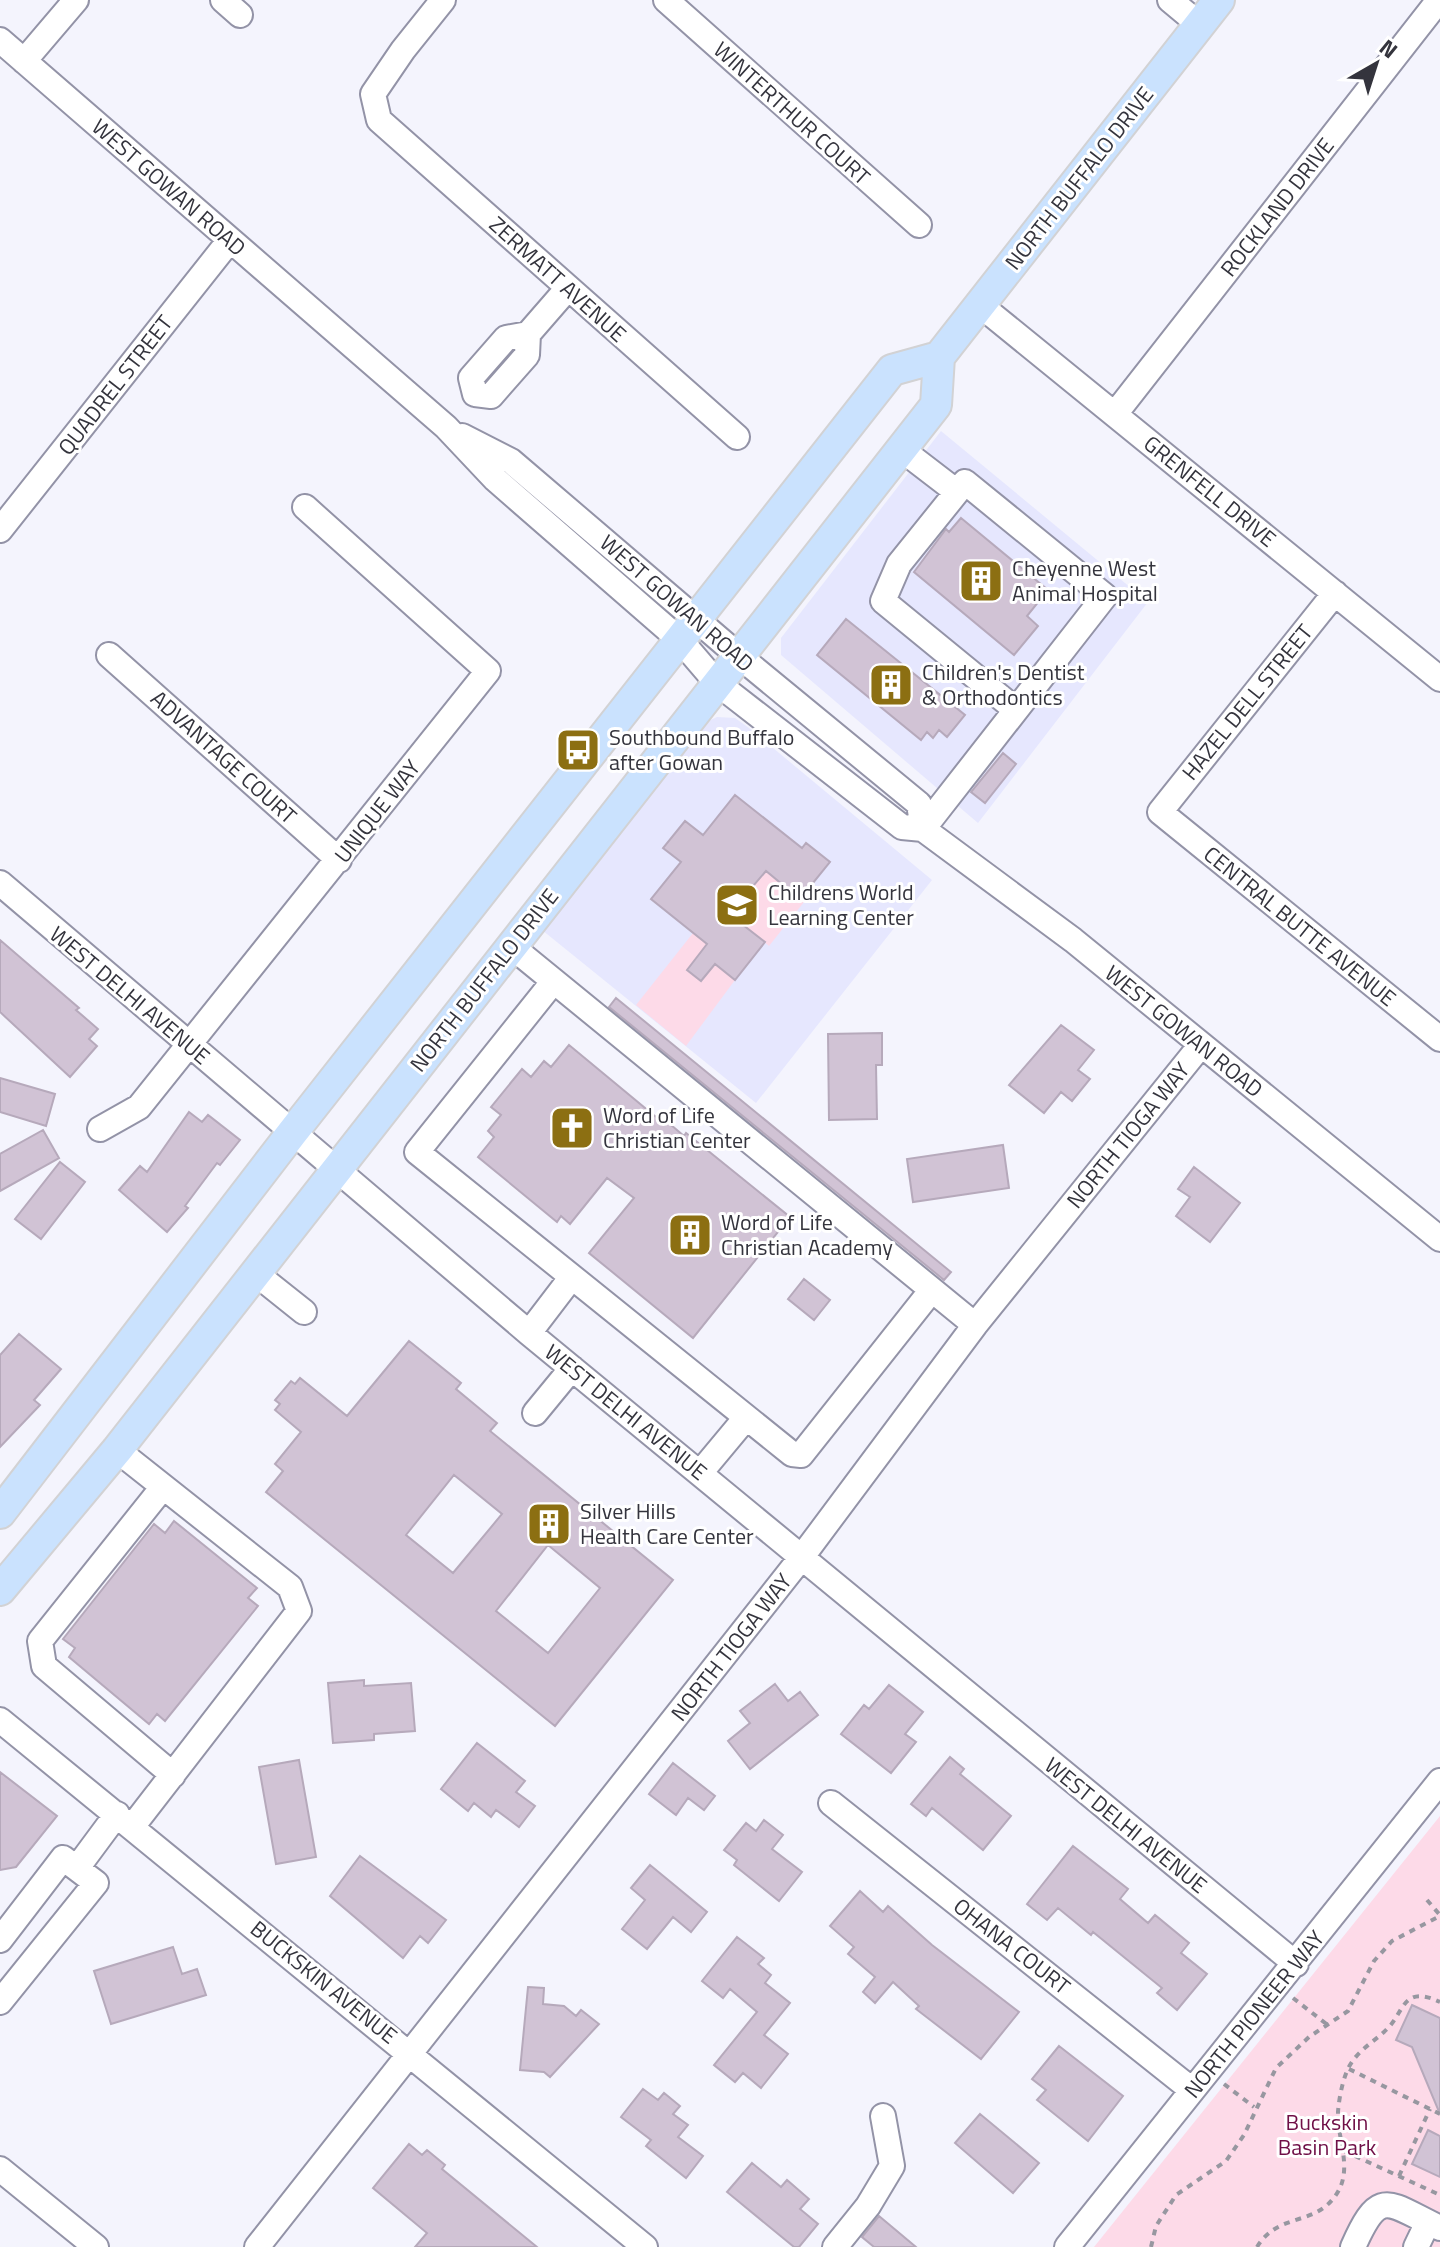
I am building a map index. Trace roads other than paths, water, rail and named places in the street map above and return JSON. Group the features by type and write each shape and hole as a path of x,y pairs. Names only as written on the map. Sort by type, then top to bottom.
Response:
{"main road":[{"name":"NORTH BUFFALO DRIVE","path":"0,1590 117,1450 936,405 939,357 1219,0"},
{"path":"0,1513 292,1133 892,370 939,357"}],"street":[{"path":"24,61 76,0"},
{"name":"ZERMATT AVENUE","path":"443,0 373,94 379,120 737,437"},
{"name":"WINTERTHUR COURT","path":"666,0 919,225"},
{"path":"1170,0 1200,25"},
{"name":"ROCKLAND DRIVE","path":"1115,414 1439,0"},
{"name":"WEST GOWAN ROAD","path":"0,40 446,427 511,461 689,630 739,656 919,804 923,829"},
{"name":"QUADREL STREET","path":"0,530 230,240"},
{"path":"475,394 491,396 520,363 527,355 528,334 568,288"},
{"name":"GRENFELL DRIVE","path":"980,305 1440,679"},
{"path":"475,394 471,378 499,345 506,338 528,334"},
{"path":"499,345 520,363"},
{"path":"446,427 475,394"},
{"path":"901,449 957,492"},
{"path":"923,829 1016,710 1105,596 965,482 899,564 883,601 1016,710"},
{"name":"UNIQUE WAY","path":"100,1129 139,1107 488,671 305,507"},
{"name":"HAZEL DELL STREET","path":"1160,812 1335,593"},
{"name":"WEST GOWAN ROAD","path":"689,630 717,683 902,827 923,829 1073,940 1440,1239"},
{"name":"ADVANTAGE COURT","path":"109,655 339,860"},
{"name":"CENTRAL BUTTE AVENUE","path":"1160,812 1440,1039"},
{"name":"WEST DELHI AVENUE","path":"0,883 529,1333 1296,1964"},
{"path":"511,946 975,1325"},
{"path":"553,982 417,1152 571,1278 745,1419 792,1454 801,1455 931,1291"},
{"name":"NORTH TIOGA WAY","path":"257,2247 801,1558 975,1325 1201,1045"},
{"path":"255,1273 304,1312"},
{"path":"529,1333 571,1278"},
{"path":"535,1413 572,1368"},
{"path":"700,1473 745,1419"},
{"path":"77,1868 173,1775 299,1611 290,1587 117,1450"},
{"path":"163,1487 40,1641 39,1654 44,1666 173,1775"},
{"name":"BUCKSKIN AVENUE","path":"0,1720 645,2247"},
{"name":"NORTH PIONEER WAY","path":"1067,2247 1440,1781"},
{"name":"OHANA COURT","path":"831,1803 1192,2090"},
{"path":"0,1940 63,1858 96,1883 0,2002"},
{"path":"835,2247 868,2206 892,2166 883,2116"},
{"path":"0,2169 96,2247"},
{"path":"1353,2247 1368,2213 1377,2206 1389,2205 1434,2225 1416,2247"}],"place":[{"name":"Cheyenne West Animal Hospital","path":"981,581"},
{"name":"Children's Dentist & Orthodontics","path":"891,685"},
{"name":"Southbound Buffalo after Gowan","path":"578,750"},
{"name":"Childrens World Learning Center","path":"737,905"},
{"name":"Word of Life Christian Center","path":"572,1128"},
{"name":"Word of Life Christian Academy","path":"690,1235"},
{"name":"Silver Hills Health Care Center","path":"549,1524"}],"park label":[{"name":"Buckskin Basin Park","path":"1327,2134"}]}
